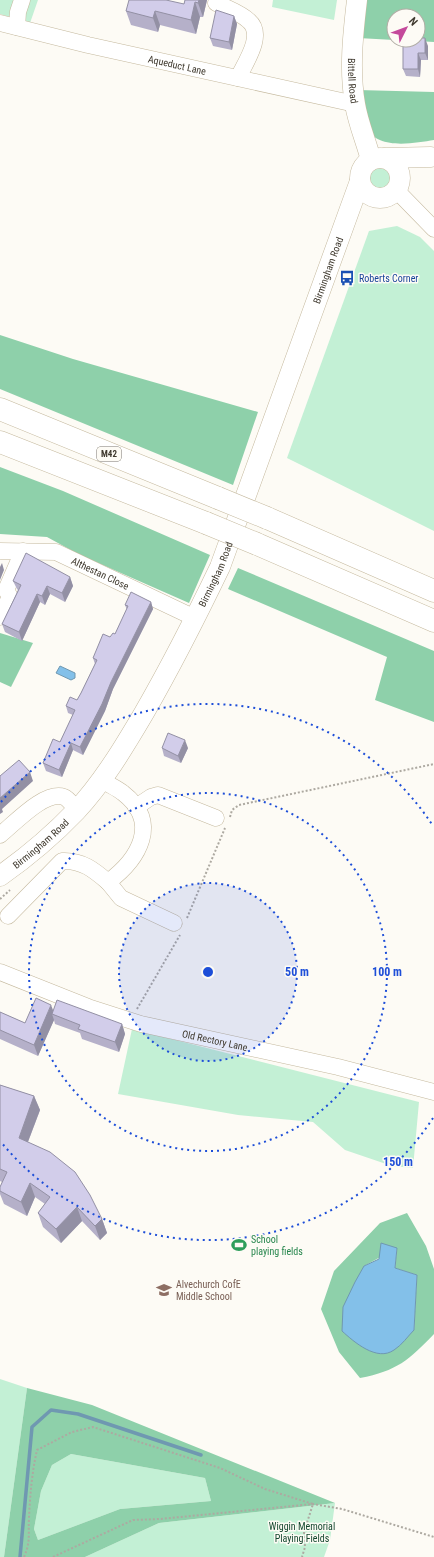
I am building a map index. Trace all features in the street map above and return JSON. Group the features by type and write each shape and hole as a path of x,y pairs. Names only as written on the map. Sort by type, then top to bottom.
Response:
{"highway":[{"name":"M42","path":"0,409 267,518 434,591"},
{"path":"0,442 257,544 434,621"}],"main road":[{"name":"Bittell Road","path":"357,0 352,54 355,104 377,159"},
{"path":"374,197 365,191 360,181 363,166 377,159 433,157"},
{"path":"344,221 374,197 387,196 398,184 433,157"},
{"path":"377,159 394,163 397,168 398,184"},
{"name":"Birmingham Road","path":"2,885 77,810 102,780 136,726 195,618 220,567 304,339 344,221 360,181"}],"street":[{"path":"17,27 18,12 22,0"},
{"path":"216,3 245,17 254,28 256,36 238,78"},
{"name":"Aqueduct Lane","path":"0,23 355,104"},
{"path":"398,184 434,229"},
{"name":"Althestan Close","path":"0,551 56,552 195,618"},
{"path":"0,617 10,597 6,590 23,551"},
{"path":"102,780 124,793 140,812 144,829 140,847 119,874 108,882"},
{"path":"0,835 44,799 56,795 66,798 77,810"},
{"path":"136,807 158,795 216,818"},
{"path":"8,916 62,861 72,860 88,866 108,882 121,898 180,925"},
{"name":"Old Rectory Lane","path":"0,972 88,1007 141,1024 338,1067 434,1092"}],"path":[{"path":"122,1018 136,1010 180,925 232,810 239,805 434,764"},
{"path":"0,899 2,885"},
{"path":"24,1557 29,1546 32,1472 37,1450 72,1432 94,1428 220,1468 265,1489 313,1504 342,1509 434,1537"},
{"path":"53,1557 133,1520 160,1519 313,1504"},
{"path":"302,1557 305,1547 304,1532 313,1504"}],"green space":[{"path":"0,0 38,0 30,23 0,14"},
{"path":"273,0 337,0 334,20 272,7"},
{"path":"362,0 434,0 434,42 426,42 426,8 386,8 386,40 358,38"},
{"path":"358,90 434,92 434,140 396,144 378,139 371,134 364,122"},
{"path":"368,166 392,166 396,175 396,182 393,188 381,194 374,193 369,189 364,175"},
{"path":"397,226 420,237 434,251 434,531 287,458 369,231"},
{"path":"0,335 73,359 258,412 233,485 0,389"},
{"path":"0,467 63,491 210,555 189,603 80,555 47,537 0,534"},
{"path":"238,568 434,651 434,722 375,700 387,657 228,589"},
{"path":"0,633 33,643 11,687 0,682"},
{"path":"132,1029 419,1102 413,1168 392,1166 345,1150 313,1122 238,1115 118,1094"},
{"path":"407,1213 426,1246 434,1269 434,1334 402,1363 384,1372 360,1378 339,1352 321,1309 334,1271 380,1223","holes":["397,1248 395,1268 417,1275 414,1330 364,1266"]},
{"path":"0,1379 27,1388 4,1557 0,1557"},
{"path":"27,1388 92,1405 335,1503 159,1523 85,1557 4,1557","holes":["71,1454 205,1478 211,1501 120,1509 38,1540 34,1529 41,1491 52,1465"]},
{"path":"71,1454 205,1478 211,1501 120,1509 38,1540 34,1529 41,1491 52,1465"},
{"name":"Wiggin Memorial Playing Fields","path":"335,1503 330,1540 324,1557 85,1557 159,1523"}],"water":[{"path":"60,666 75,673 75,678 71,680 56,673"},
{"path":"381,1243 397,1248 395,1268 417,1275 414,1330 397,1348 387,1353 380,1354 359,1345 342,1331 343,1307 364,1266 379,1259"}],"building":[{"path":"129,0 166,0 184,4 185,0 199,0 198,3 195,2 191,20 155,11 153,18 126,11"},
{"path":"216,10 234,16 229,42 210,38"},
{"path":"403,48 425,48 425,53 418,53 418,69 403,69"},
{"path":"26,553 70,577 62,593 47,586 42,596 37,594 19,632 2,624 21,585 13,581"},
{"path":"131,592 151,602 80,747 71,743 59,770 43,763 53,739 60,742 75,710 66,706 70,697 77,700 97,660 93,658 103,634 110,637 113,633 115,634 128,606 125,605"},
{"path":"168,733 185,740 178,756 162,748"},
{"path":"19,760 30,772 0,798 0,776"},
{"path":"36,998 51,1005 34,1045 0,1030 0,1012 25,1023"},
{"path":"57,1000 122,1024 115,1042 78,1029 80,1025 52,1014"},
{"path":"0,1085 34,1096 19,1138 50,1152 75,1172 90,1195 102,1219 95,1226 77,1207 56,1229 38,1213 50,1197 30,1183 21,1202 0,1191 0,1187 7,1172 0,1169"}],"waterway":[{"path":"20,1557 32,1427 51,1410 78,1414 201,1455"}],"place":[{"name":"Roberts Corner","path":"347,278"},
{"name":"School playing fields","path":"239,1245"},
{"name":"Alvechurch CofE Middle School","path":"164,1290"}]}
